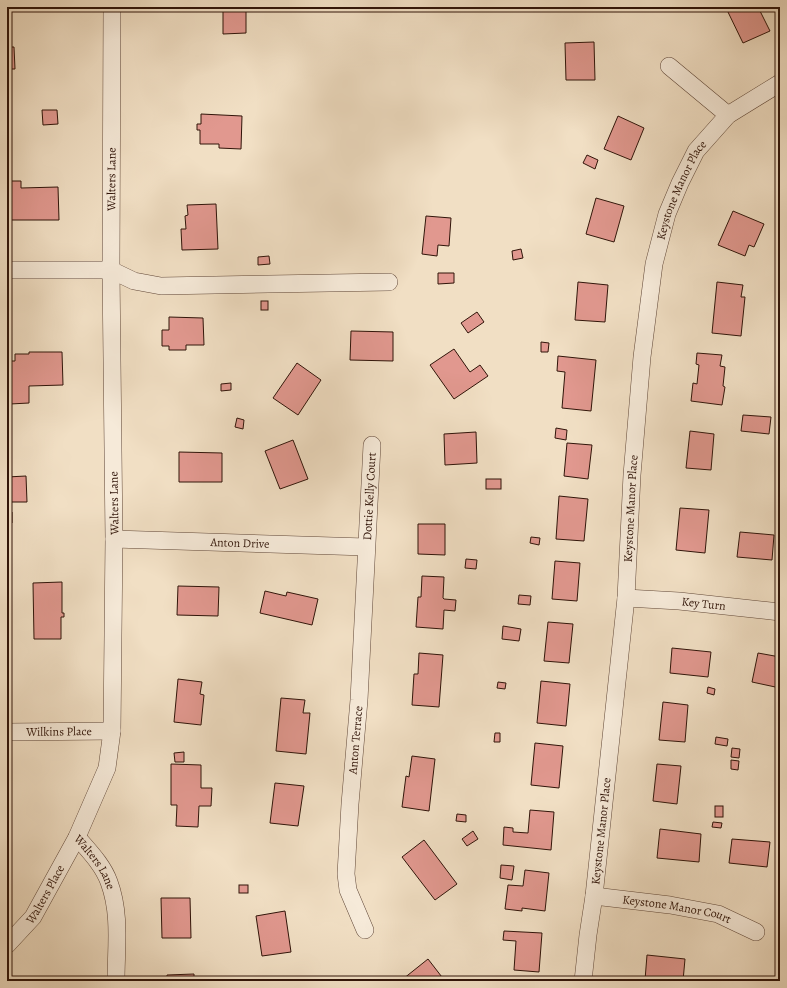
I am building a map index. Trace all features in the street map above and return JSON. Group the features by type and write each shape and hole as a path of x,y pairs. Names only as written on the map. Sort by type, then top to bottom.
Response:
{"street":[{"name":"Walters Lane","path":"112,7 111,270 114,539 112,731 107,768 77,838 94,856 109,882 117,913 116,981"},
{"path":"669,66 728,115"},
{"name":"Keystone Manor Place","path":"583,981 594,896 626,598 632,475 642,357 654,264 667,214 696,151 728,115 780,83"},
{"path":"7,270 111,270 134,281 161,286 388,282"},
{"name":"Dottie Kelly Court","path":"366,547 372,445"},
{"name":"Anton Drive","path":"114,539 366,547"},
{"name":"Anton Terrace","path":"365,930 348,890 346,874 350,804 359,700 366,547"},
{"name":"Key Turn","path":"626,598 679,601 780,612"},
{"name":"Wilkins Place","path":"7,732 112,731"},
{"name":"Walters Place","path":"7,945 34,918 77,838"},
{"name":"Keystone Manor Court","path":"594,896 670,905 718,914 756,932"}],"building":[{"path":"185,7 246,7 246,33 223,34 223,10 185,11"},
{"path":"734,7 758,7 770,31 743,43 727,10"},
{"path":"594,42 595,80 566,80 565,43"},
{"path":"7,47 14,47 15,69 7,69"},
{"path":"42,110 57,110 58,124 43,125"},
{"path":"201,114 242,116 241,149 219,148 219,144 200,144 200,130 197,130 197,124 201,124"},
{"path":"618,116 644,128 631,160 604,149"},
{"path":"587,155 598,160 595,169 583,163"},
{"path":"7,181 21,181 21,188 58,187 59,220 7,220"},
{"path":"596,198 624,206 614,242 586,234"},
{"path":"216,204 218,249 182,250 181,229 186,229 185,216 188,215 187,205"},
{"path":"733,211 764,224 754,247 749,245 745,256 718,245"},
{"path":"426,216 451,218 449,246 438,245 437,256 422,254"},
{"path":"521,249 523,258 513,260 512,251"},
{"path":"269,256 270,264 258,265 258,257"},
{"path":"438,273 454,273 454,283 438,284"},
{"path":"578,282 608,285 605,322 575,320"},
{"path":"717,282 743,285 741,297 745,297 741,336 712,333"},
{"path":"261,301 268,301 268,310 261,310"},
{"path":"477,312 484,322 468,333 461,323"},
{"path":"169,317 203,318 204,345 186,345 186,350 169,350 169,346 162,346 162,330 169,330"},
{"path":"351,331 393,332 393,361 350,360"},
{"path":"541,342 549,343 548,352 541,352"},
{"path":"454,349 470,372 480,365 488,376 454,399 430,365"},
{"path":"29,352 62,352 63,385 29,386 29,403 10,404 10,386 7,386 7,361 15,361 15,354 29,354"},
{"path":"697,353 722,355 720,366 725,367 723,386 725,387 722,405 691,401 693,383 697,384 699,365 696,364"},
{"path":"558,356 596,360 591,411 562,408 565,372 557,371"},
{"path":"297,363 321,380 298,415 273,398"},
{"path":"231,383 231,390 221,391 221,384"},
{"path":"743,415 771,417 769,434 741,431"},
{"path":"237,418 244,420 243,429 235,427"},
{"path":"556,428 567,430 566,440 555,438"},
{"path":"690,431 714,434 711,470 686,468"},
{"path":"476,432 477,463 445,465 444,434"},
{"path":"293,440 308,479 280,489 265,451"},
{"path":"567,443 592,445 588,479 564,476"},
{"path":"179,452 222,453 222,482 179,482"},
{"path":"26,476 27,502 7,502 7,477"},
{"path":"486,479 501,479 501,489 486,489"},
{"path":"559,496 588,499 584,541 556,539"},
{"path":"680,508 709,510 705,553 676,550"},
{"path":"7,512 12,512 12,523 7,522"},
{"path":"418,524 445,524 445,555 418,554"},
{"path":"740,532 774,535 772,560 737,557"},
{"path":"531,537 540,538 539,545 530,543"},
{"path":"466,559 477,560 476,569 465,568"},
{"path":"555,561 580,563 577,601 552,599"},
{"path":"422,576 444,577 443,598 456,600 455,611 444,610 443,629 416,627 418,597 421,597"},
{"path":"62,582 62,613 64,613 64,617 61,617 61,639 34,639 33,583"},
{"path":"178,586 219,587 218,616 177,615"},
{"path":"265,591 286,596 287,592 318,599 312,625 260,613"},
{"path":"519,595 531,596 530,605 518,604"},
{"path":"548,622 573,624 569,663 544,661"},
{"path":"503,626 521,629 519,641 502,639"},
{"path":"672,648 711,652 708,677 670,673"},
{"path":"419,653 443,655 439,707 412,705 414,674 418,674"},
{"path":"758,653 780,657 780,688 752,682"},
{"path":"178,679 202,682 200,694 204,695 201,725 174,722"},
{"path":"541,681 570,684 566,726 537,723"},
{"path":"498,682 506,683 505,689 497,688"},
{"path":"708,687 715,689 714,695 707,693"},
{"path":"281,698 305,700 303,713 310,713 306,754 276,751"},
{"path":"663,702 688,705 685,742 659,740"},
{"path":"495,733 500,733 500,742 494,742"},
{"path":"716,737 728,739 727,746 715,744"},
{"path":"535,743 563,746 559,788 531,785"},
{"path":"732,748 740,749 739,758 731,757"},
{"path":"184,752 184,762 175,762 174,753"},
{"path":"412,756 435,759 429,811 402,807 406,776 409,777"},
{"path":"731,760 739,761 738,770 731,769"},
{"path":"171,764 201,765 201,788 212,788 211,806 199,806 198,827 176,826 177,805 171,805"},
{"path":"657,764 681,766 677,804 653,801"},
{"path":"275,783 304,786 298,826 270,823"},
{"path":"715,806 723,806 723,817 715,817"},
{"path":"530,810 554,812 551,850 503,845 504,827 513,828 513,832 528,833"},
{"path":"457,814 466,815 466,822 456,821"},
{"path":"713,822 722,823 721,828 712,827"},
{"path":"660,829 701,834 699,862 657,858"},
{"path":"473,831 478,839 467,846 462,839"},
{"path":"732,839 770,842 767,867 729,863"},
{"path":"424,840 457,884 435,900 402,857"},
{"path":"501,865 514,866 512,880 500,878"},
{"path":"525,870 549,873 545,911 522,908 522,911 505,909 508,885 523,886"},
{"path":"239,885 248,885 248,893 239,893"},
{"path":"161,898 190,898 191,938 162,938"},
{"path":"285,911 291,952 262,956 256,916"},
{"path":"504,931 542,933 539,972 514,970 516,941 503,940"},
{"path":"647,955 685,959 683,981 645,980"},
{"path":"428,959 445,981 405,981 403,979"},
{"path":"194,974 194,981 167,981 167,975"}]}
